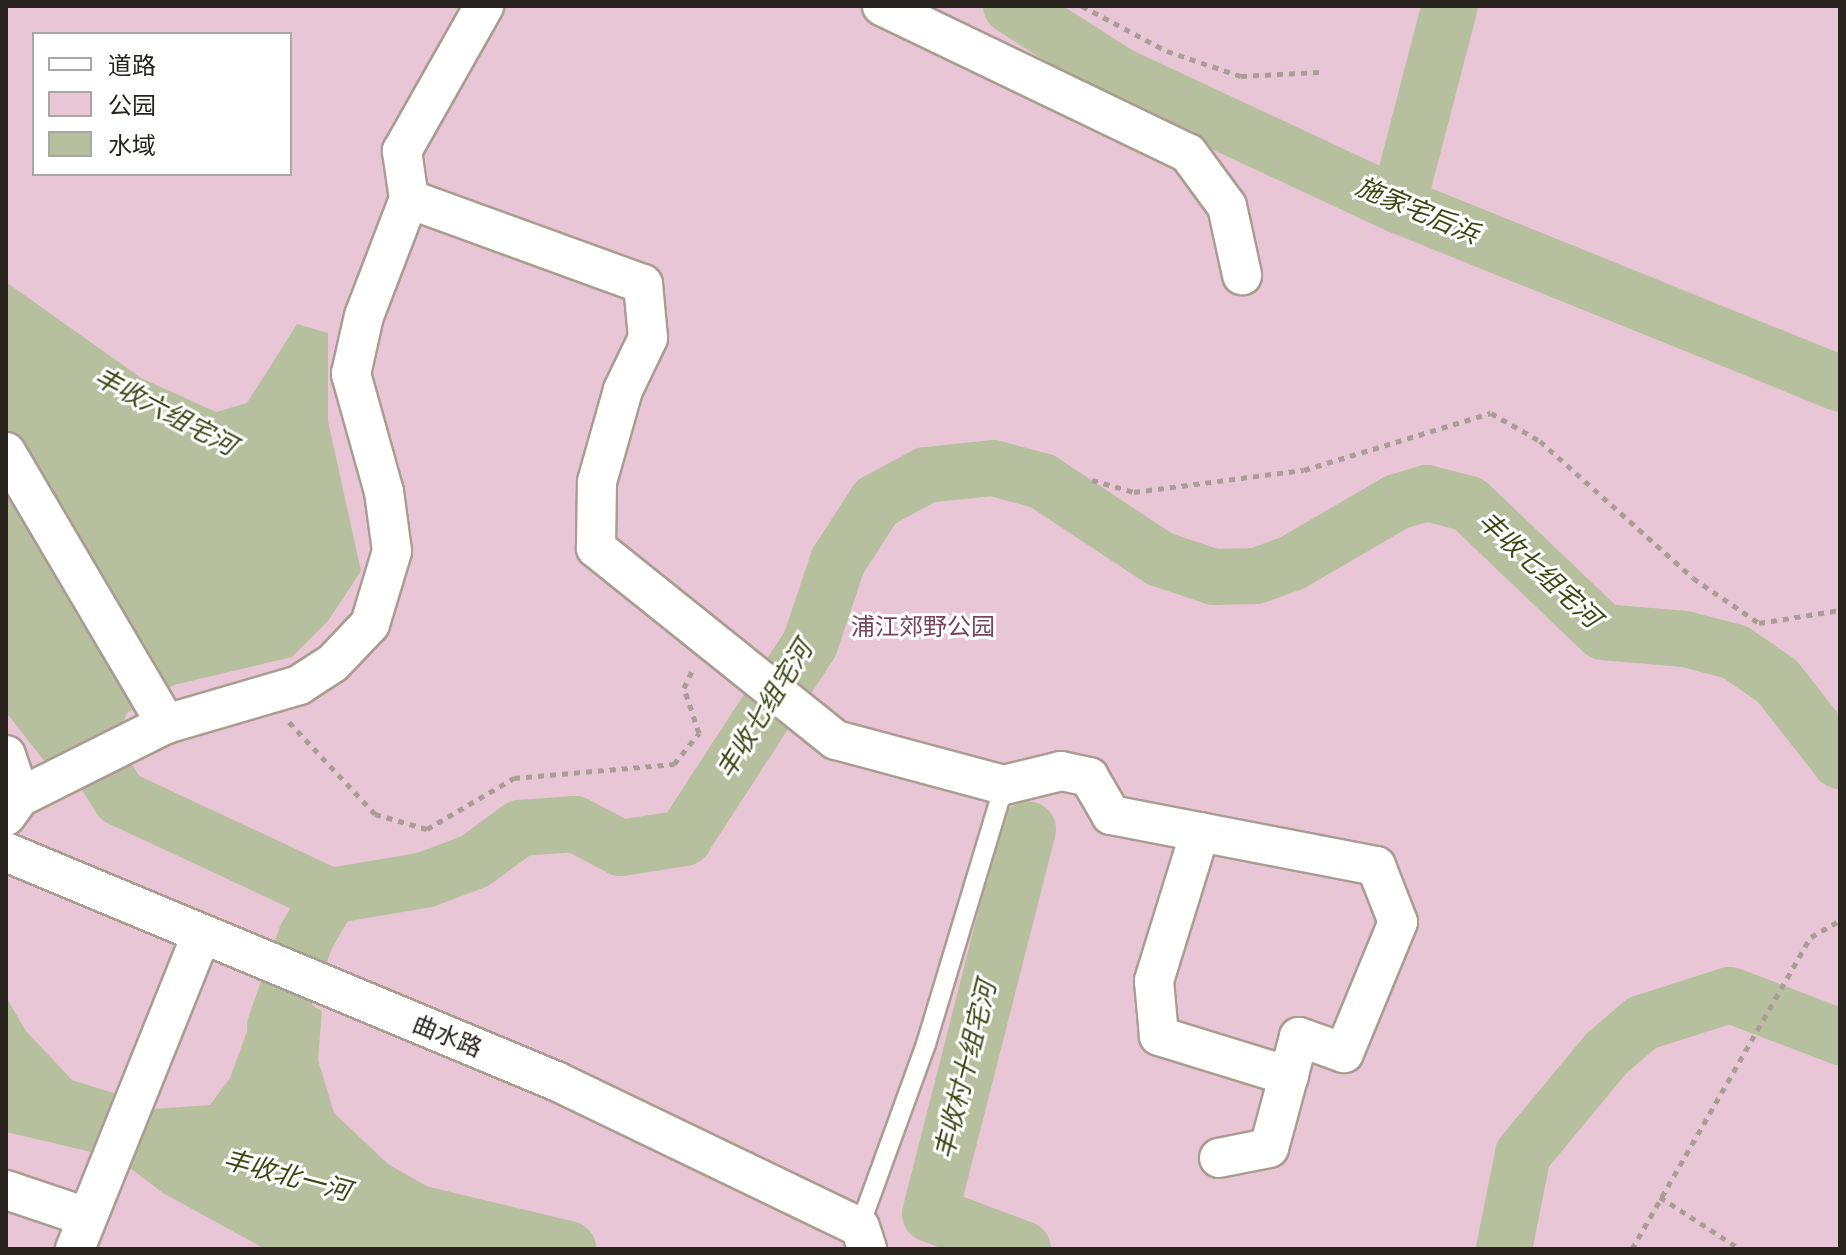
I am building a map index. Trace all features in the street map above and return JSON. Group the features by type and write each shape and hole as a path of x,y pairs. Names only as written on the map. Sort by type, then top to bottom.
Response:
{"street":[{"path":"6,755 13,806 166,724 267,697 333,663 370,624 384,589 392,551 384,492 351,374 373,286 409,199 402,151 484,6"},
{"path":"882,6 1188,153 1227,206 1242,275"},
{"path":"409,199 643,284 648,338 623,390 597,482 596,548 836,740 1004,785 1061,771 1089,777 1111,815 1376,866 1398,922 1344,1053 1299,1037 1269,1148 1219,1158"},
{"path":"6,452 166,724"},
{"path":"1200,832 1154,981 1159,1036 1289,1076"},
{"name":"曲水路","path":"6,852 253,958 556,1081 860,1242"},
{"path":"6,1190 80,1233 201,935"}],"lane":[{"path":"860,1242 926,1044 1004,785"}],"path":[{"path":"1082,6 1167,51 1241,76 1319,72"},
{"path":"1092,480 1134,492 1304,470 1491,413 1540,441 1693,578 1759,623 1840,610"},
{"path":"267,697 350,794 375,814 427,829 514,778 674,764 699,733 684,688 708,636"},
{"path":"1632,1249 1749,1039 1811,937 1840,920"},
{"path":"1660,1197 1740,1249"}],"green space":[{"name":"浦江郊野公园","path":"6,6 1840,6 1840,1249 6,1249"}],"water":[{"name":"丰收六组宅河","path":"6,282 141,378 216,412 247,403 297,324 328,333 328,421 361,571 328,621 292,657 174,685 127,713 120,732 48,766 6,712"},
{"path":"266,979 322,1011 318,1060 334,1113 388,1164 446,1197 492,1208 478,1249 265,1249 163,1193 118,1159 139,1110 210,1105 230,1078"},
{"path":"6,997 26,1031 72,1080 120,1095 96,1153 6,1132"}],"waterway":[{"name":"施家宅后浜","path":"1011,6 1121,76 1398,205 1840,384"},
{"path":"1398,205 1450,6"},
{"name":"丰收七组宅河","path":"6,679 73,722 120,798 330,896 425,880 475,861 520,828 575,824 621,848 684,838 810,644 838,561 876,502 926,475 993,468 1042,481 1160,559 1214,577 1256,576 1292,563 1397,502 1427,493 1469,504 1603,632 1685,639 1735,652 1777,681 1840,761"},
{"name":"丰收村十组宅河","path":"1023,1249 930,1214 1028,829"},
{"path":"275,1026 306,937 330,896"},
{"name":"丰收村十组宅河","path":"1504,1249 1523,1154 1607,1053 1642,1023 1730,995 1840,1037"},
{"name":"丰收北一河","path":"410,1211 568,1249"}]}
